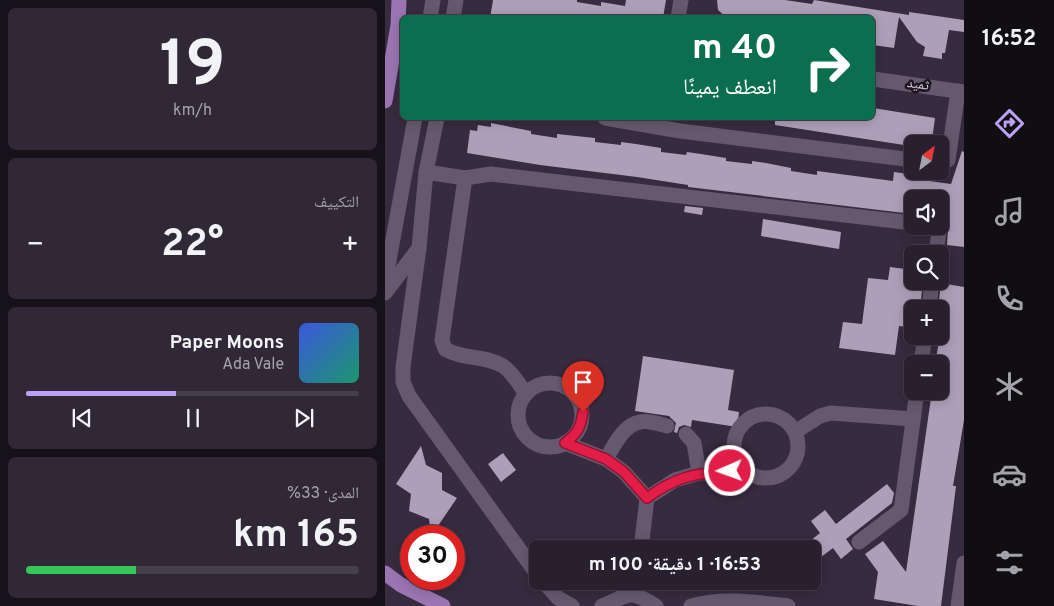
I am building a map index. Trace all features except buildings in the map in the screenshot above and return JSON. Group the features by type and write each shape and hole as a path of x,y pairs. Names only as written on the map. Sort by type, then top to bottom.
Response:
{"main road":[{"path":"385,101 398,25 399,0"},
{"path":"385,574 418,594 443,606"}],"street":[{"path":"430,15 433,0"},
{"path":"454,15 456,0"},
{"path":"678,15 681,0"},
{"name":"ثميد","path":"875,79 961,91"},
{"path":"949,155 961,91"},
{"path":"385,283 415,120"},
{"path":"437,120 427,172 403,368 406,390 529,563"},
{"path":"616,120 680,132 904,159"},
{"path":"427,172 465,178 491,174 904,221"},
{"path":"465,178 442,340 445,349 455,355 495,361 505,367 526,394"},
{"path":"385,293 419,248"},
{"path":"548,382 560,384 571,390 579,400 583,412 582,424 575,436 565,443 553,447 541,445 530,439 522,430 518,417 519,405 526,394 535,386 548,382"},
{"path":"859,542 901,510 916,400"},
{"path":"795,432 821,416 831,413 913,419"},
{"path":"764,414 777,416 788,422 795,432 799,444 797,457 791,468 781,476 769,479 756,477 745,471 737,461 734,449 735,436 742,425 752,418 764,414"},
{"path":"606,459 619,437 630,427 640,422 667,426"},
{"path":"686,434 694,443 699,473"},
{"path":"565,443 606,459 624,472 647,498 642,540"},
{"path":"647,498 675,480 699,473 745,471"},
{"path":"958,606 964,563"},
{"path":"550,590 569,605"},
{"path":"602,606 632,590"},
{"path":"637,590 656,606"},
{"path":"691,606 736,600 788,606"}],"route":[{"path":"583,412 582,424 575,436 565,443 606,459 624,472 647,498 662,487 686,476 699,473 730,471"}]}
